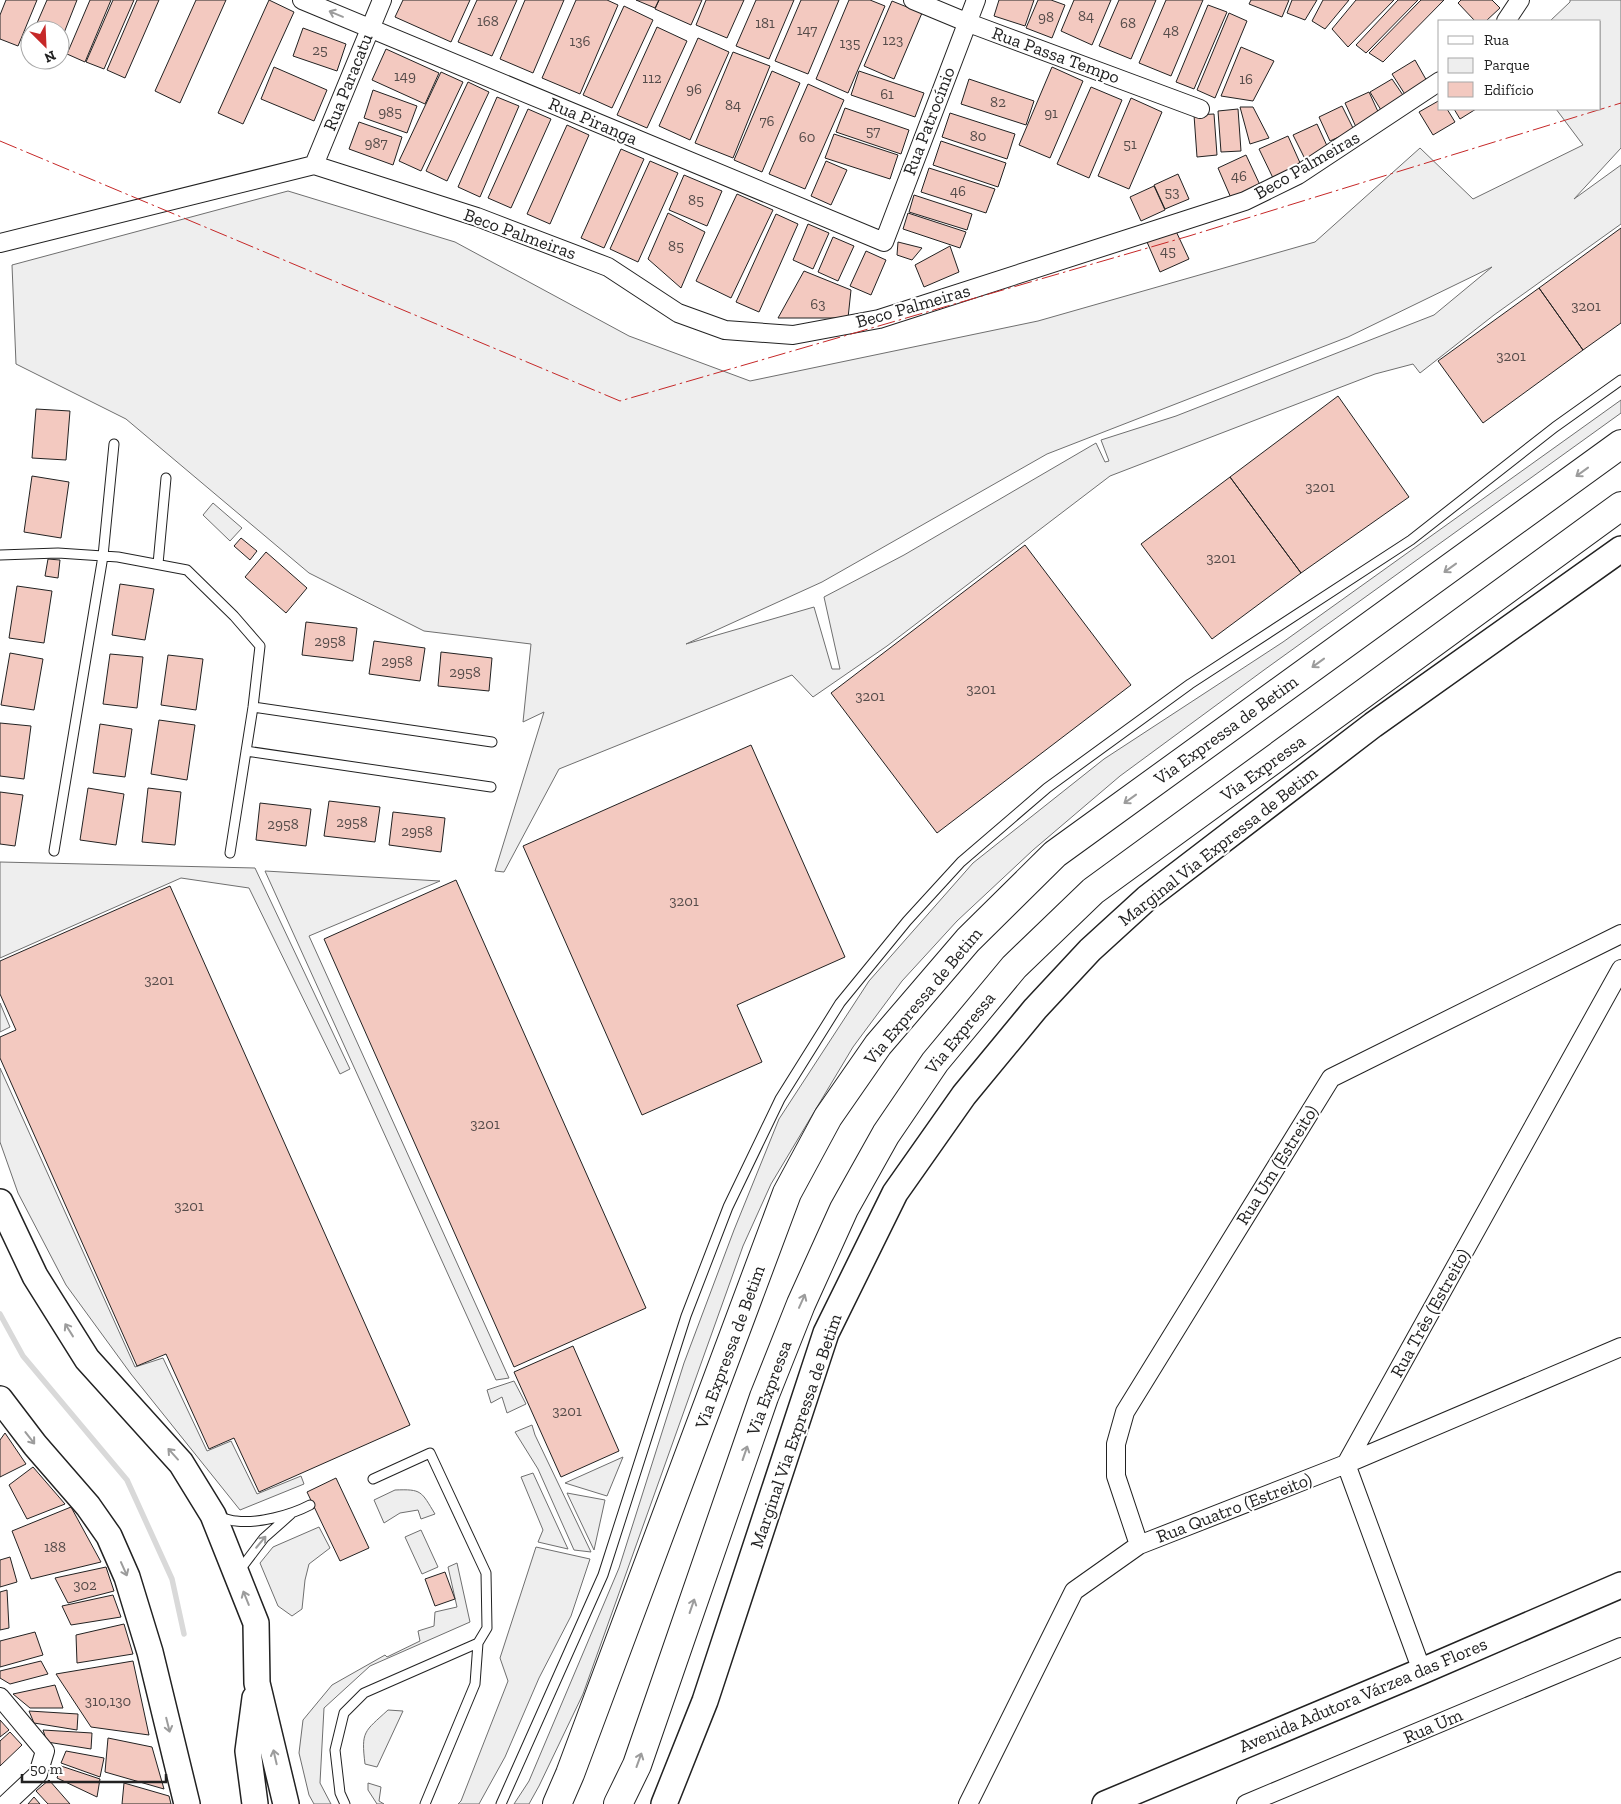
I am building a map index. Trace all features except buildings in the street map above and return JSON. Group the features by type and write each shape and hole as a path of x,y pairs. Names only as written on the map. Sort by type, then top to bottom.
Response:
{"highway":[{"name":"Via Expressa de Betim","path":"556,1804 577,1756 787,1193 828,1117 878,1045 968,940 1055,854 1621,444"},
{"name":"Via Expressa","path":"618,1804 637,1766 764,1397 800,1304 848,1201 886,1134 935,1062 1014,967 1093,891 1621,506"}],"street":[{"name":"Rua Piranga","path":"302,0 884,242"},
{"name":"Rua Paracatu","path":"314,165 382,0"},
{"name":"Rua Passa Tempo","path":"913,0 966,22 1200,109"},
{"name":"Rua Patrocínio","path":"884,242 966,22 976,0"},
{"path":"1507,20 1520,0"},
{"name":"Beco Palmeiras","path":"314,165 477,217 608,267 678,313 725,330 793,335 879,319 1244,201 1298,174 1438,82"},
{"path":"0,243 314,165"},
{"name":"Marginal Via Expressa de Betim","path":"664,1804 705,1701 826,1333 895,1193 964,1095 1047,996 1090,950 1147,898 1373,725 1621,549"},
{"name":"Rua Um (Estreito)","path":"1139,1545 1116,1476 1116,1444 1126,1412 1330,1078 1621,934"},
{"name":"Rua Três (Estreito)","path":"1346,1464 1621,969"},
{"path":"0,1202 35,1276 87,1359 181,1463 213,1515 256,1623 257,1683 248,1751 255,1804"},
{"name":"Rua Quatro (Estreito)","path":"968,1804 1074,1591 1139,1545 1346,1464 1621,1347"},
{"path":"0,1399 35,1444 88,1506 109,1536 127,1577 150,1652 187,1804"},
{"path":"1346,1464 1422,1671"},
{"name":"Avenida Adutora Várzea das Flores","path":"1105,1804 1621,1585"},
{"name":"Rua Um","path":"1246,1804 1621,1647"},
{"path":"257,1683 286,1804"},
{"path":"0,1696 45,1751 38,1774 6,1804"}],"lane":[{"path":"501,1804 603,1575 686,1316 728,1206 780,1099 840,1003 907,922 961,862 1047,788 1190,684 1411,540 1555,427 1621,380"},
{"path":"54,851 103,556 114,444"},
{"path":"158,564 166,478"},
{"path":"0,555 58,553 118,557 187,570 234,616 260,646 253,707 230,853"},
{"path":"253,707 492,742"},
{"path":"246,751 492,787"},
{"path":"373,1479 430,1453 486,1573 487,1628 478,1643 475,1684 425,1804"},
{"path":"213,1515 236,1522 291,1514 310,1505"},
{"path":"236,1574 264,1538 291,1514"},
{"path":"345,1804 340,1793 335,1750 344,1713 364,1693 478,1643"}],"green space":[{"path":"1570,0 1621,0 1621,148 1574,199 1621,165 1621,224 1494,315 1420,373 1413,364 1375,374 1110,476 887,646 813,697 792,675 559,769 504,872 495,871 544,712 523,722 531,644 424,631 309,573 126,419 16,364 12,265 288,191 455,242 629,336 750,381 1038,321 1315,242 1420,148 1473,199 1583,145 1557,110 1601,110 1601,20 1551,20","holes":["1492,267 1434,315 1176,416 1101,440 1109,461 1105,462 1096,443 904,555 824,597 840,669 832,669 814,607 686,644 822,582 1047,454 1348,337"]},
{"path":"1621,400 1621,413 1120,776 1033,850 957,921 902,981 853,1047 771,1184 743,1246 583,1694 529,1804 514,1804 529,1781 619,1568 684,1363 734,1230 779,1119 869,981 973,863 1104,759 1283,642"},
{"path":"213,503 242,528 230,541 203,515"},
{"path":"0,862 255,868 350,1069 340,1074 249,888 181,878 0,958"},
{"path":"265,871 440,881 309,936 509,1378 496,1380"},
{"path":"0,1003 10,1027 0,1032"},
{"path":"0,1068 135,1367 163,1358 207,1451 231,1441 257,1494 301,1476 304,1484 240,1510 131,1374 66,1285 18,1193 0,1142"},
{"path":"514,1381 526,1404 507,1413 502,1397 491,1403 487,1390"},
{"path":"532,1425 591,1552 574,1550 538,1469 515,1432"},
{"path":"623,1457 607,1496 565,1483"},
{"path":"533,1473 568,1549 538,1542 543,1530 521,1477"},
{"path":"395,1490 411,1490 420,1493 427,1500 435,1514 421,1519 418,1510 400,1513 384,1523 374,1500"},
{"path":"567,1493 605,1500 594,1550"},
{"path":"319,1527 330,1548 309,1564 302,1609 292,1616 278,1606 260,1563 273,1547"},
{"path":"421,1530 438,1567 422,1574 405,1537"},
{"path":"536,1547 590,1559 571,1616 539,1678 505,1757 479,1804 458,1804 461,1801 508,1681 500,1658"},
{"path":"457,1563 470,1622 370,1666 324,1708 320,1783 331,1804 314,1804 309,1795 299,1753 303,1720 332,1685 385,1655 387,1657 420,1641 418,1631 434,1626 435,1612 457,1607 448,1567"},
{"path":"388,1710 403,1711 377,1767 365,1764 364,1738 366,1733"},
{"path":"368,1783 381,1787 379,1801 384,1804 377,1804 368,1790"}],"waterway":[{"path":"0,1314 23,1356 127,1480 172,1579 184,1634"}],"power":[{"path":"1601,109 1621,103"},
{"path":"0,141 620,401 1189,236 1598,110"}]}
